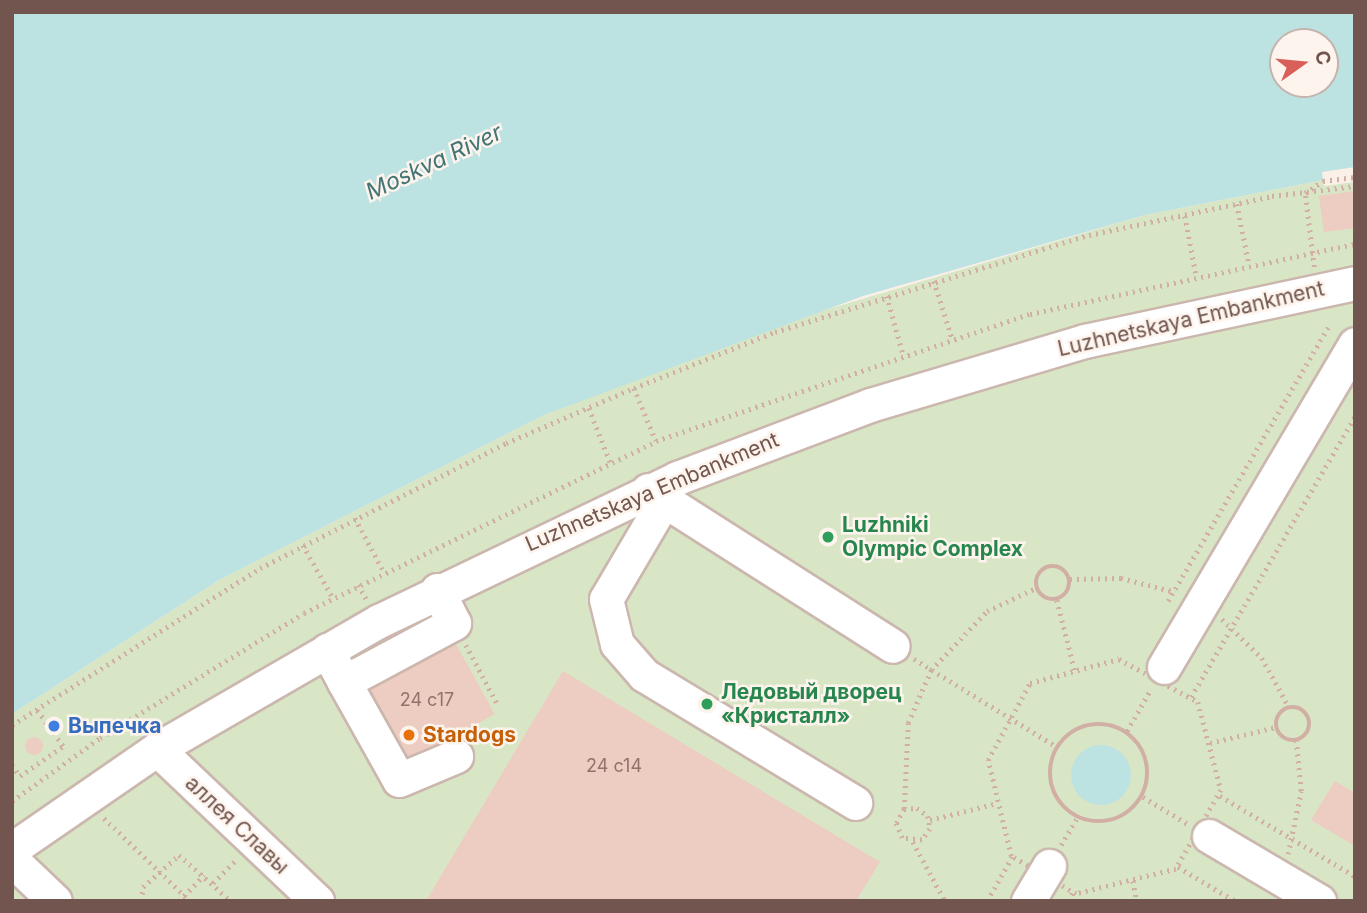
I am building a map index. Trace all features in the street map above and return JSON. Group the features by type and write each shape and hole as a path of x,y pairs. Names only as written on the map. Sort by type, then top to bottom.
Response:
{"street":[{"name":"Luzhnetskaya Embankment","path":"12,849 157,749 327,650 437,590 655,497 943,382 1085,341 1315,289 1355,283"},
{"path":"1161,672 1345,340"},
{"path":"855,803 644,675 617,644 606,599 655,497 893,646"},
{"path":"344,682 454,623 437,590"},
{"path":"327,650 399,780 456,756"},
{"name":"аллея Славы","path":"157,749 317,901"},
{"path":"1205,834 1319,901"},
{"path":"12,860 55,901"}],"path":[{"path":"1305,193 1323,181 1355,177"},
{"path":"12,725 303,545 355,517 634,388 887,296 1089,236 1237,204 1355,186"},
{"path":"1160,615 1345,340 1315,289 1305,193"},
{"path":"1237,204 1249,264"},
{"path":"1185,216 1196,274"},
{"path":"934,281 952,338"},
{"path":"887,296 903,354"},
{"path":"634,388 656,441"},
{"path":"589,407 610,462"},
{"path":"1191,697 1355,416"},
{"path":"355,517 384,572"},
{"path":"303,545 333,598"},
{"path":"945,901 913,842 897,831 904,809 906,732 932,670 987,611 1036,588 1044,568 1062,569 1070,584 1057,600"},
{"path":"1036,588 1042,597 1057,600"},
{"path":"1057,600 1075,671"},
{"path":"454,623 497,703"},
{"path":"893,646 1057,747"},
{"path":"1122,659 1161,672 1191,697 1210,743 1220,796 1205,834 1178,867 1133,881 1072,893 1040,881 1012,857 988,760 1030,683 1075,671 1122,659"},
{"path":"1127,731 1161,672"},
{"path":"1276,727 1285,708 1304,711 1310,726 1296,741 1301,791 1293,840 1277,876"},
{"path":"12,765 20,776 63,746 36,709"},
{"path":"1088,724 1127,731 1148,761 1143,797 1114,821 1077,818 1051,787 1057,747 1088,724"},
{"path":"1210,743 1276,727"},
{"path":"1276,727 1283,738 1296,741"},
{"path":"1220,796 1355,876"},
{"path":"1143,797 1205,834"},
{"path":"930,820 997,803"},
{"path":"94,809 190,901"},
{"path":"904,809 922,809 930,820 928,833 913,842"},
{"path":"141,901 143,887 159,870 182,855 231,901"},
{"path":"986,901 1012,857"},
{"path":"1178,867 1235,901"},
{"path":"179,901 204,875"},
{"path":"1133,881 1137,901"},
{"path":"1068,901 1072,893"},
{"path":"221,901 226,896"}],"green space":[{"name":"Luzhniki Olympic Complex","path":"1323,180 1324,186 1355,182 1355,901 12,901 12,714 219,580 544,415 768,327 1145,215"}],"water":[{"name":"Moskva River","path":"12,12 1355,12 1355,167 1322,172 1323,180 1145,215 863,296 544,415 219,580 12,714"},
{"path":"1095,745 1107,745 1126,758 1131,775 1129,787 1118,800 1107,805 1095,805 1076,792 1071,781 1071,769 1084,750"}],"building":[{"path":"1355,191 1355,228 1324,232 1319,196"},
{"path":"452,637 495,714 405,764 362,687"},
{"path":"563,671 880,862 856,901 426,901"},
{"path":"34,737 40,740 43,746 40,752 34,755 28,752 25,746 28,740"},
{"path":"1335,781 1355,793 1355,846 1311,820"}],"place":[{"name":"Luzhniki Olympic Complex","path":"828,537"},
{"name":"Ледовый дворец «Кристалл»","path":"707,704"},
{"name":"Выпечка","path":"54,726"},
{"name":"Stardogs","path":"409,735"}]}
